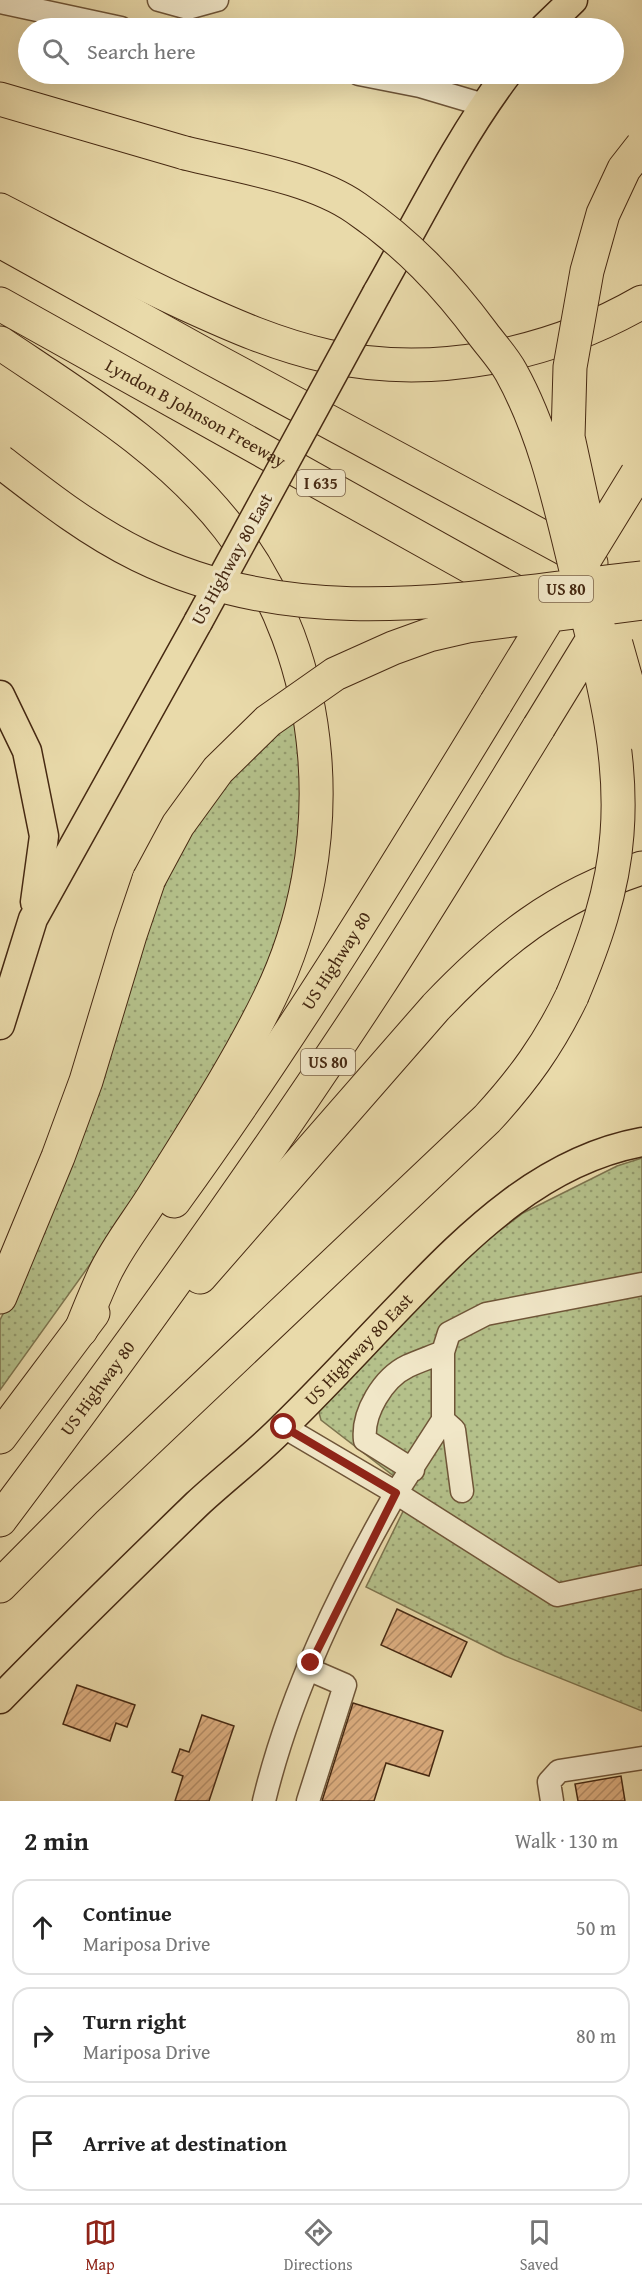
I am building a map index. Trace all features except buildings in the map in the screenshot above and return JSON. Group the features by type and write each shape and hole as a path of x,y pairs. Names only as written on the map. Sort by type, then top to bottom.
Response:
{"highway":[{"path":"0,99 185,153 302,182 354,206 409,249 454,295 511,371 536,426 566,532 597,659 617,759 617,834 606,904 588,958 572,996 555,1031 537,1060 487,1119 86,1499 0,1586"},
{"path":"642,146 624,169 603,214 587,271 570,367 568,437 608,612 642,736"},
{"path":"0,210 142,284 243,331 327,356 370,362 415,364 500,357 579,333 620,315 642,302"},
{"path":"0,241 199,352 642,591"},
{"name":"Lyndon B Johnson Freeway","path":"0,304 479,573 642,661"},
{"path":"0,343 135,437 178,474 228,527 257,572 284,626 304,688 316,752 317,815 311,872 299,925 282,971 262,1014 226,1077 105,1273 81,1330"},
{"path":"0,461 63,509 138,555 174,570 248,593 314,603 422,603 642,578"},
{"name":"US Highway 80","path":"0,1437 81,1330 259,1080 398,864 639,470"},
{"name":"US Highway 80","path":"0,1520 101,1386 237,1194 376,989 443,885 642,560"},
{"path":"0,1297 48,1183 86,1081 149,879 178,825 218,770 268,721 335,674 393,648 429,635 468,626 642,603"},
{"path":"101,1386 253,1218 428,1016 471,970 504,941 538,916 574,896 642,868"},
{"path":"0,1275 20,1247"}],"main road":[{"path":"554,18 573,0"},
{"name":"US Highway 80 East","path":"0,1025 33,919 459,145 483,105 499,84"},
{"path":"0,694 27,751 44,836 33,919"},
{"name":"US Highway 80 East","path":"0,1699 199,1503 284,1427 459,1244 502,1209 538,1184 577,1162 617,1146 642,1142"}],"street":[{"path":"159,0 188,8 217,0"},
{"path":"0,2 79,9 99,18"},
{"path":"410,84 483,105"},
{"path":"264,1801 274,1759 308,1669 396,1493 443,1420 443,1352 449,1333 486,1314 642,1284"},
{"path":"412,1470 365,1440 364,1428 377,1394 405,1367 443,1352"},
{"path":"443,1420 454,1430 462,1491"},
{"path":"284,1427 396,1493 557,1595 642,1577"},
{"path":"308,1669 345,1685 308,1801"},
{"path":"552,1801 549,1782 559,1771 642,1758"}],"green space":[{"path":"298,712 307,767 291,913 229,1049 129,1210 0,1390 0,1320 30,1260 154,892 196,814"},
{"path":"642,1158 642,1711 505,1656 366,1587 413,1491 321,1420 318,1409 467,1255 523,1213 617,1166"}],"route":[{"path":"284,1427 396,1493 311,1663"}]}
